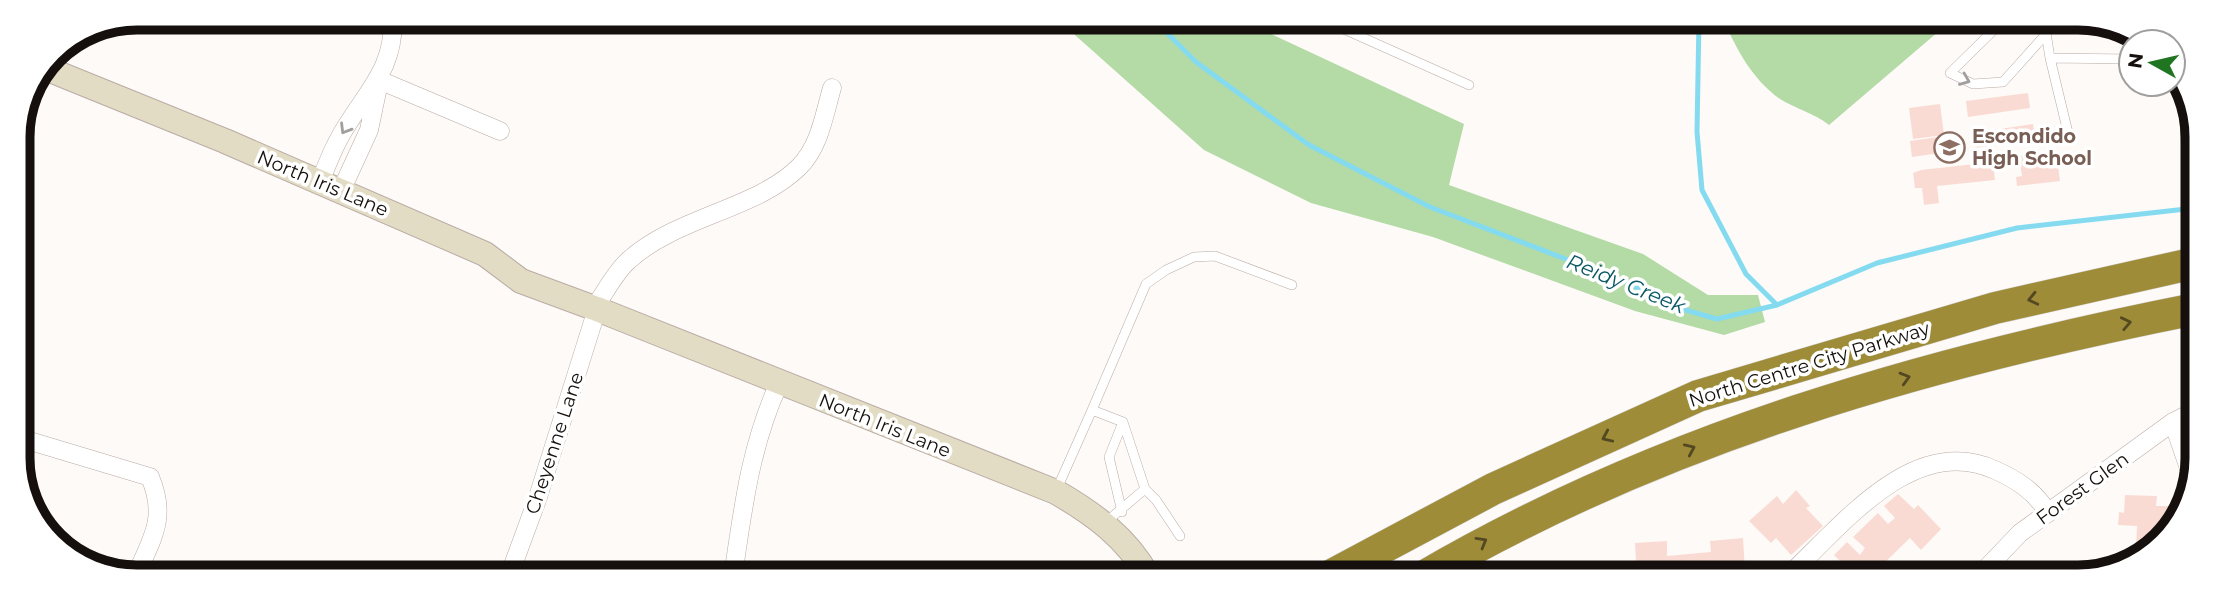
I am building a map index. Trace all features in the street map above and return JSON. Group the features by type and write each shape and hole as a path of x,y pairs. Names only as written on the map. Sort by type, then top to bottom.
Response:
{"highway":[{"name":"North Centre City Parkway","path":"1351,565 1493,489 1698,396 1995,308 2185,265"},
{"name":"North Centre City Parkway","path":"1444,565 1497,534 1705,442 1800,408 2009,348 2185,311"}],"street":[{"path":"331,187 369,130 379,80 386,63 391,30"},
{"name":"North Iris Lane","path":"53,71 485,254 521,281 596,308 1056,492 1114,518 1141,565"},
{"path":"379,80 500,131"},
{"path":"331,187 340,136 379,80"},
{"name":"Cheyenne Lane","path":"513,565 537,499 596,308 628,260 670,231 759,193 799,167 817,142 832,88"},
{"path":"735,565 750,465 761,423 779,383"},
{"name":"Forest Glen","path":"1989,565 2020,533 2185,416"},
{"path":"2173,422 2185,457"},
{"path":"30,442 150,477 159,498 159,517 140,565"},
{"path":"1800,565 1894,478 1918,466 1940,462 1984,465 2017,480 2040,499 2048,513"}],"lane":[{"path":"1346,30 1469,85"},
{"path":"1994,30 1950,73 1973,84 2003,82 2046,34"},
{"path":"2045,30 2070,141"},
{"path":"2050,58 2117,59"},
{"path":"1056,492 1146,284 1166,270 1194,257 1215,256 1292,285"},
{"path":"1092,410 1123,422"},
{"path":"1123,422 1144,489 1156,500 1180,536"},
{"path":"1114,518 1109,457 1123,422"},
{"path":"1114,518 1144,489"}],"green space":[{"path":"1069,30 1263,30 1464,124 1449,185 1643,254 1708,295 1758,295 1765,322 1724,335 1635,311 1433,237 1311,203 1204,150"},
{"path":"1728,30 1940,30 1829,125 1770,91 1753,73"},
{"path":"2178,98 2183,116 2185,161 2182,161"}],"building":[{"path":"2028,93 2030,108 1968,117 1966,101"},
{"path":"1940,104 1944,135 1913,139 1909,108"},
{"path":"2033,124 2035,139 1976,148 1974,133"},
{"path":"1945,136 1947,152 1912,157 1910,141"},
{"path":"2056,151 2060,181 2017,186 2016,177 2022,176 2019,156"},
{"path":"1993,162 1995,180 1937,186 1939,203 1924,205 1922,188 1915,188 1913,173 1921,170"},
{"path":"1796,490 1810,506 1806,508 1823,526 1791,555 1776,538 1771,543 1749,521 1777,496 1783,504"},
{"path":"1898,494 1914,509 1918,505 1941,529 1921,550 1910,538 1882,565 1844,565 1834,555 1847,542 1860,555 1865,548 1853,537 1878,513 1888,524 1895,518 1884,506"},
{"path":"2125,495 2157,496 2156,506 2174,506 2149,539 2138,547 2125,554 2125,548 2136,548 2137,526 2118,525 2119,512 2124,513"},
{"path":"1743,538 1745,565 1636,565 1635,543 1667,541 1667,556 1711,552 1710,541"}],"waterway":[{"name":"Reidy Creek","path":"1164,30 1196,62 1309,145 1430,207 1631,284 1668,305 1717,319 1777,305 1877,263 2017,228 2185,209"},
{"path":"1699,30 1697,132 1702,190 1746,274 1777,305"}],"place":[{"name":"Escondido High School","path":"1949,147"}]}
